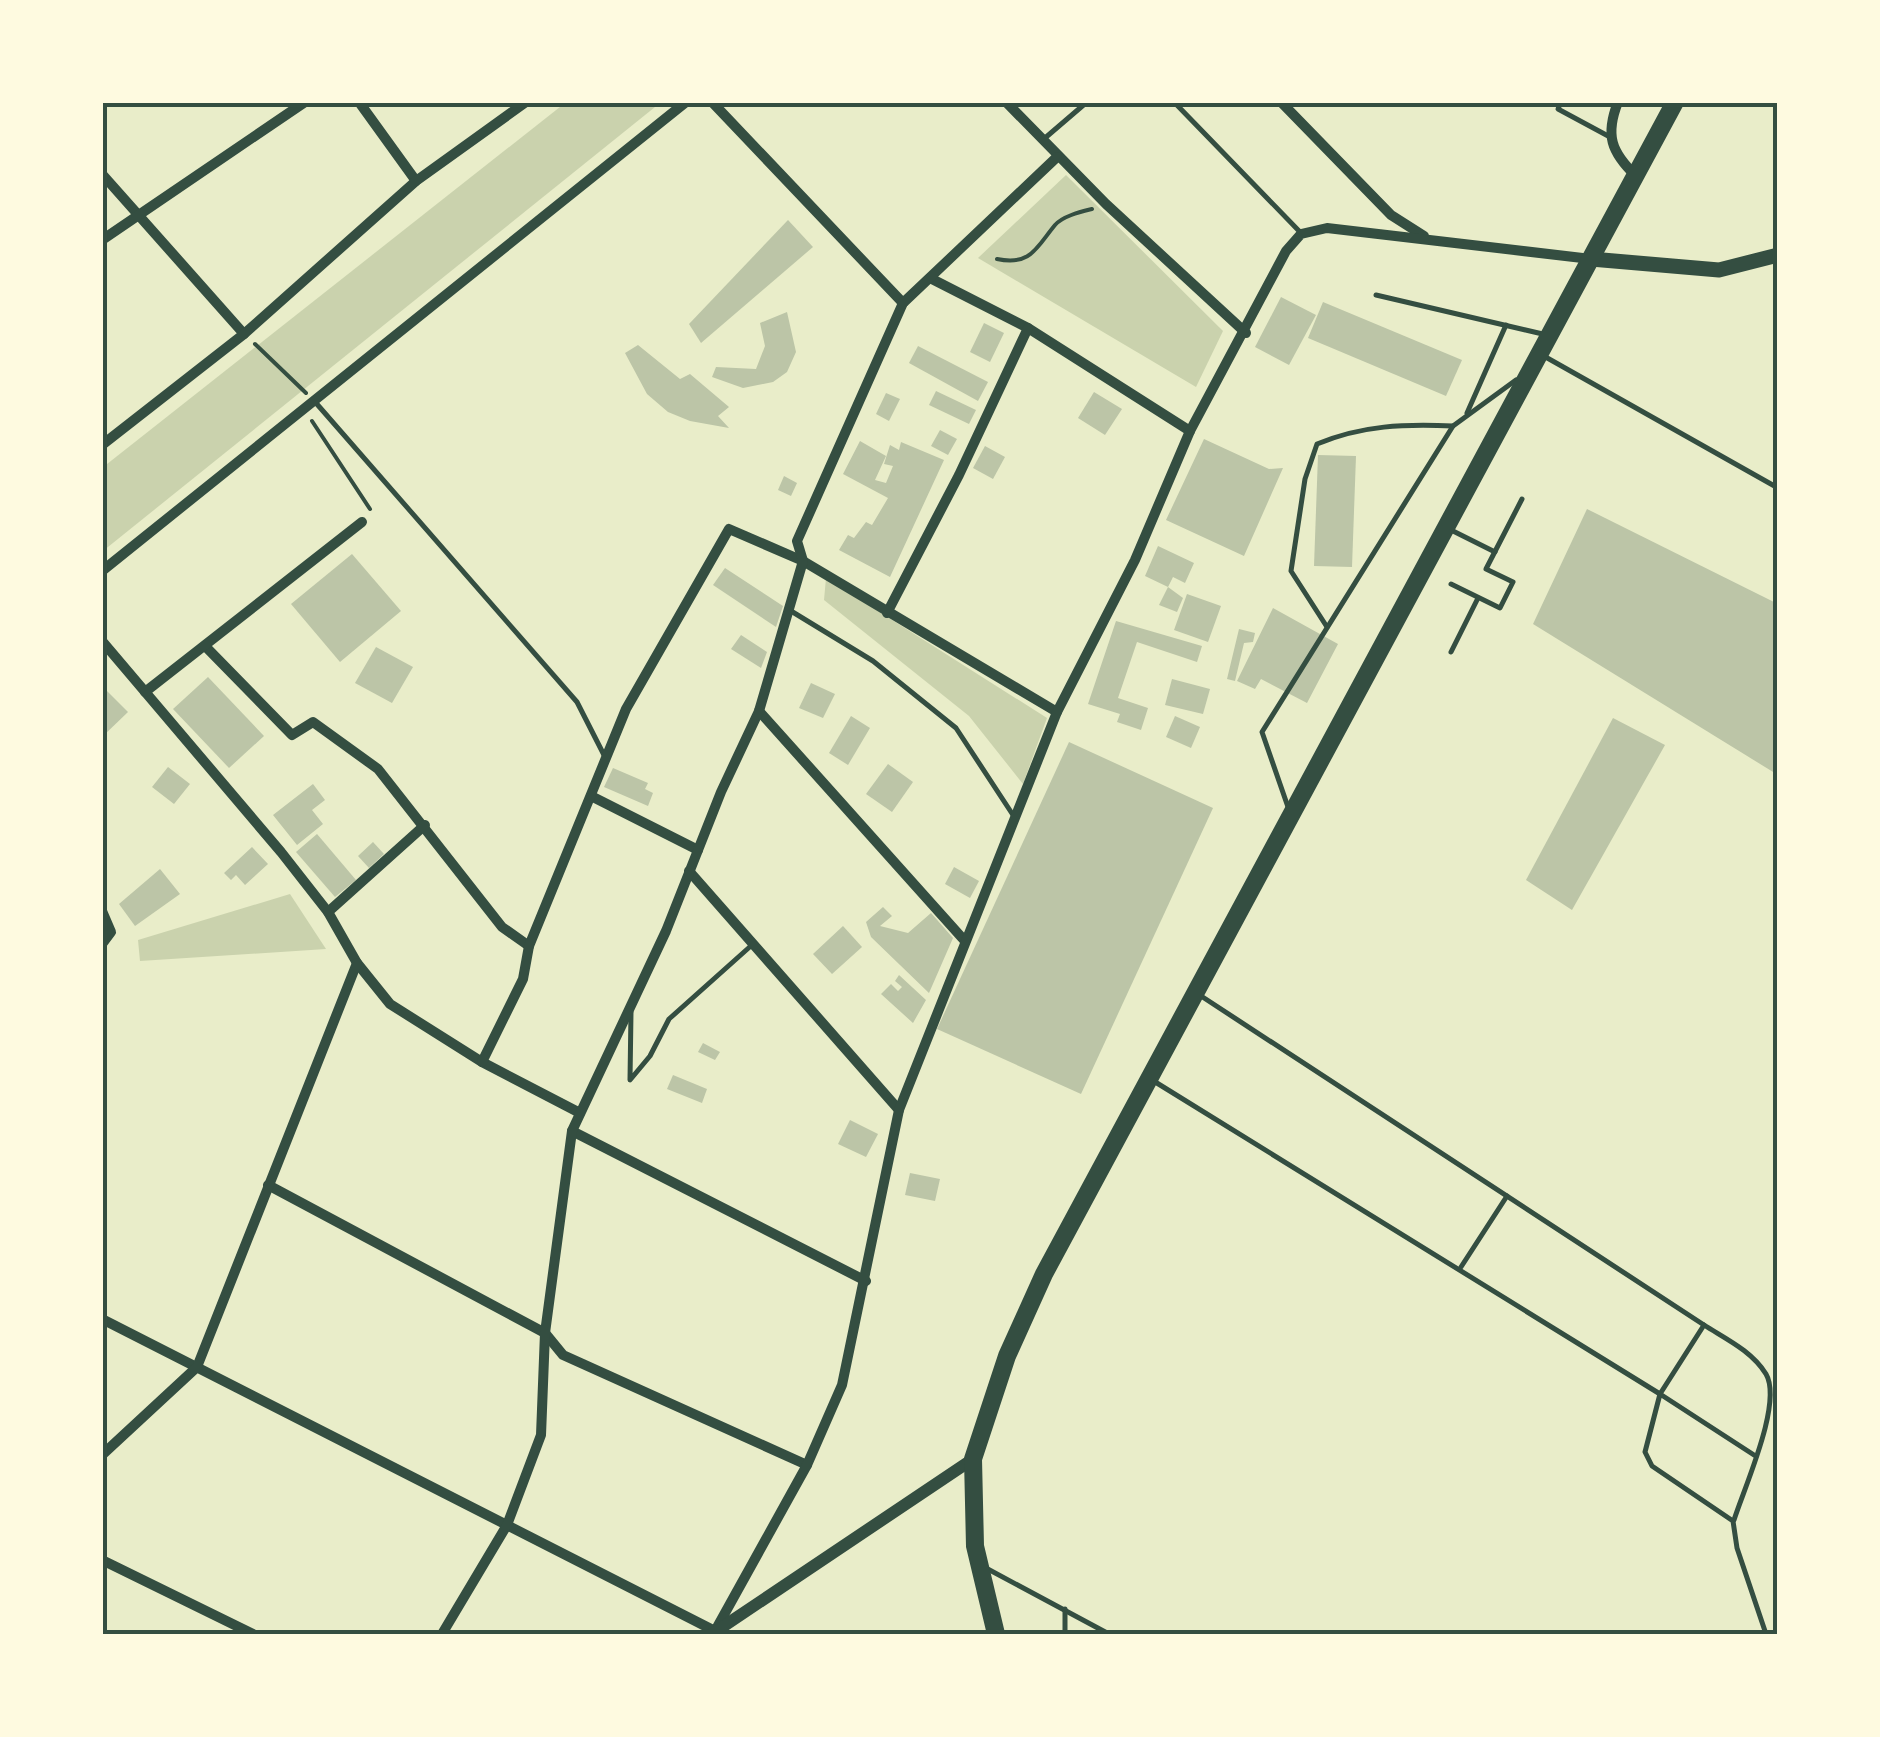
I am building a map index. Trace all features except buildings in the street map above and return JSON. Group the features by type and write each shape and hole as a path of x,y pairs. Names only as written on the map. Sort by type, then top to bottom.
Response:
{"highway":[{"path":"996,1634 979,1565 973,1459 1007,1356 1044,1274 1675,102"}],"main road":[{"path":"1591,260 1719,270 1778,255"}],"street":[{"path":"102,240 305,102"},
{"path":"359,102 416,181"},
{"path":"102,445 244,334 416,181 526,102"},
{"path":"102,571 686,102"},
{"path":"712,102 902,303"},
{"path":"1006,102 1057,158 1246,333"},
{"path":"1282,102 1391,216 1429,239"},
{"path":"1618,102 1609,124 1610,138 1616,157 1636,176"},
{"path":"442,1634 507,1525 541,1435 545,1333 572,1130 631,1010 759,711 803,561 797,541 902,303 1057,158"},
{"path":"102,174 244,334"},
{"path":"714,1633 808,1465 842,1385 899,1110 1057,712 1134,560 1190,431 1246,333 1286,251 1301,234 1327,228 1591,260"},
{"path":"930,278 1028,328 1190,431"},
{"path":"886,613 959,475 1028,328"},
{"path":"146,692 362,522"},
{"path":"482,1062 522,980 529,946 626,709 730,529 803,561 1057,712"},
{"path":"102,641 328,912 357,962 390,1004 482,1062 580,1112"},
{"path":"205,646 292,735 313,722 378,769 502,927 529,946"},
{"path":"759,711 964,940"},
{"path":"591,796 698,850"},
{"path":"328,912 425,825"},
{"path":"689,871 756,942 899,1110"},
{"path":"102,911 111,932 102,944"},
{"path":"102,1455 197,1367 357,962"},
{"path":"572,1130 866,1281"},
{"path":"268,1185 545,1333 563,1356 808,1465"},
{"path":"102,1318 714,1633"},
{"path":"714,1633 973,1459"},
{"path":"102,1560 252,1634"}],"lane":[{"path":"1043,140 1087,102"},
{"path":"1174,102 1301,234"},
{"path":"1561,102 1558,109 1610,138"},
{"path":"1376,295 1550,336"},
{"path":"1466,416 1506,325"},
{"path":"1291,816 1262,732 1453,426 1536,362 1778,488"},
{"path":"314,401 577,702 606,760"},
{"path":"1328,627 1291,570 1305,480 1317,444 1353,429 1405,424 1453,426"},
{"path":"1451,584 1500,608 1513,582 1486,569 1522,499"},
{"path":"1446,528 1495,552"},
{"path":"1451,652 1478,598"},
{"path":"791,611 873,661 956,728 990,773 1014,817"},
{"path":"631,1010 630,1080 650,1056 669,1019 756,942"},
{"path":"1195,992 1746,1351 1768,1377 1770,1406 1733,1521 1737,1548 1766,1634"},
{"path":"1149,1078 1754,1454"},
{"path":"1460,1268 1507,1196"},
{"path":"1704,1325 1660,1394 1645,1452 1652,1466 1733,1521"},
{"path":"979,1565 1109,1634"},
{"path":"1065,1609 1065,1634"}],"path":[{"path":"997,259 1028,258 1042,248 1056,222 1106,204"},
{"path":"244,334 314,401"},
{"path":"304,409 373,515 362,522"}],"green space":[{"path":"565,103 660,103 103,551 102,468"},
{"path":"1066,175 1223,331 1196,387 978,258"},
{"path":"826,578 1047,718 1023,784 969,716 824,600"},
{"path":"290,894 326,949 140,961 138,940"}]}
